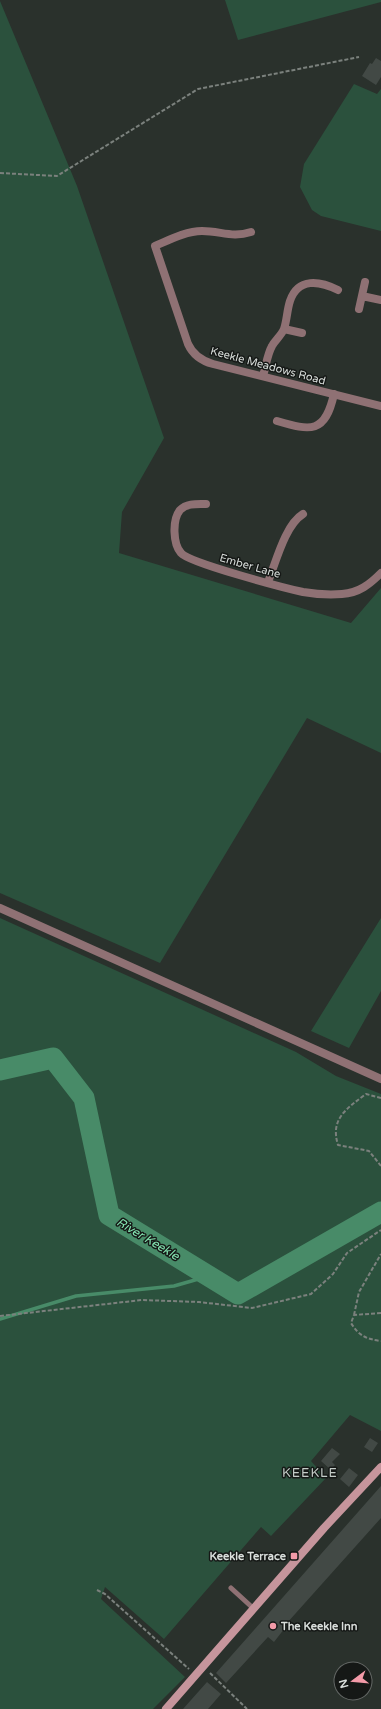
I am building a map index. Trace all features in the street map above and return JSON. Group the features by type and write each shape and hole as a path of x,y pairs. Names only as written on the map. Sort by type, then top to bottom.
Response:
{"main road":[{"path":"166,1709 381,1467"}],"street":[{"name":"Keekle Meadows Road","path":"251,232 234,236 198,231 154,246 192,352 198,358 209,363 381,406"},
{"path":"263,376 271,348 284,329 290,301 294,293 300,287 319,282 338,290"},
{"path":"359,309 365,282"},
{"path":"362,296 381,300"},
{"path":"284,329 302,333"},
{"path":"277,421 307,428 318,426 326,420 334,394"},
{"name":"Ember Lane","path":"206,504 192,503 180,510 175,523 175,540 182,554 216,568 304,592 343,594 358,591 370,585 381,573"},
{"path":"268,582 290,528 296,518 303,514"},
{"path":"0,908 381,1079"}],"lane":[{"path":"230,1588 254,1609"}],"path":[{"path":"0,173 57,176 198,89 359,57"},
{"path":"381,1098 366,1094 347,1108 336,1123 335,1136 338,1145 369,1151 381,1166"},
{"path":"0,1316 142,1300 198,1302 252,1308 311,1294 333,1274 347,1253 381,1230"},
{"path":"381,1254 360,1292 351,1323 357,1333 372,1340 381,1341"},
{"path":"354,1315 381,1313"},
{"path":"97,1590 105,1594 196,1675"},
{"path":"203,1667 247,1709"}],"green space":[{"path":"225,0 381,0 381,2 238,40"},
{"path":"0,1 77,186 164,438 122,512 119,553 351,623 381,588 381,753 307,718 160,963 0,893"},
{"path":"354,84 377,94 381,89 381,231 321,216 312,210 300,187 304,164"},
{"path":"0,918 296,1052 336,1076 381,1094 381,1431 350,1415 311,1461 326,1478 271,1536 261,1527 164,1639 105,1587 101,1599 185,1677 153,1709 0,1709"},
{"path":"381,918 381,991 349,1048 311,1031"}],"building":[{"path":"376,58 381,61 381,77 376,85 362,76 370,63 372,64"},
{"path":"370,1438 378,1443 372,1452 364,1447"},
{"path":"332,1448 340,1454 332,1462 335,1465 331,1470 321,1461"},
{"path":"349,1468 358,1475 349,1487 340,1479"},
{"path":"381,1486 381,1518 287,1623 288,1624 274,1642 268,1637 226,1683 216,1673"},
{"path":"207,1682 221,1694 208,1709 183,1709"}],"waterway":[{"name":"River Keekle","path":"0,1070 53,1058 84,1098 109,1215 238,1294 381,1212"},
{"path":"0,1319 76,1296 174,1286 209,1276"}],"place":[{"name":"Keekle Terrace","path":"294,1556"},
{"name":"The Keekle Inn","path":"273,1626"}],"district":[{"name":"KEEKLE","path":"310,1473"}]}
